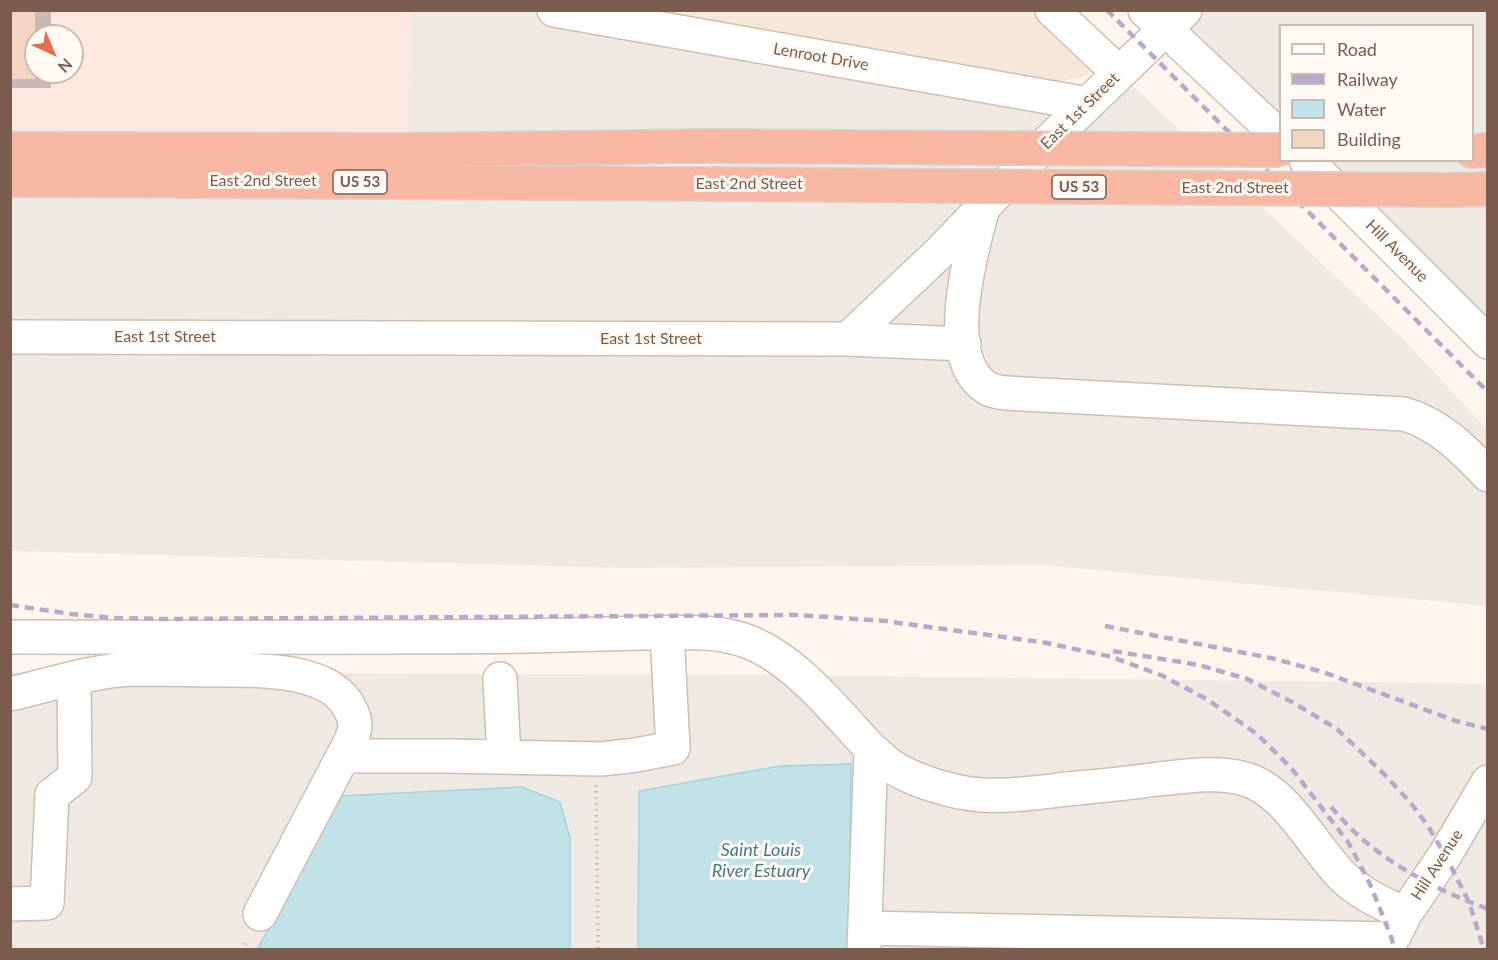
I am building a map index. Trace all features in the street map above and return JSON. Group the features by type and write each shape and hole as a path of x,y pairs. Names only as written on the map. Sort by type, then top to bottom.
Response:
{"highway":[{"name":"East 2nd Street","path":"10,149 406,150 709,146 1279,150"},
{"name":"East 2nd Street","path":"10,180 1488,189"}],"street":[{"name":"Lenroot Drive","path":"554,10 1088,104"},
{"path":"1052,10 1119,73"},
{"name":"East 1st Street","path":"10,337 848,339 939,253 1025,164 1119,73 1165,17"},
{"path":"1165,17 1279,135"},
{"name":"Hill Avenue","path":"1308,162 1488,342"},
{"path":"983,207 964,289 962,320 969,366 983,385 992,391 1404,414 1418,418 1452,439 1488,475"},
{"path":"848,339 964,344"},
{"path":"10,636 528,636 697,632 727,636 761,647 792,668 871,749 890,765 929,784 981,795 1005,795 1187,776 1225,776 1246,779 1263,787 1283,803 1335,868 1354,887 1377,901 1396,934 865,939 871,749"},
{"path":"343,756 595,758 636,755 673,748 667,633"},
{"path":"10,694 113,670 132,669 268,671 310,679 342,696 348,703 353,716 354,734 260,914"},
{"path":"10,904 47,903 52,795 75,777 74,678"},
{"path":"500,679 504,757"},
{"name":"Hill Avenue","path":"1396,934 1488,782"}],"path":[{"path":"595,758 598,950"}],"shaded area":[{"path":"11,11 411,11 406,150 11,149"},
{"path":"411,11 585,11 1087,104 1119,73 1407,343 1487,429 1487,606 1042,565 623,568 11,551 11,180 710,183 709,146 406,150"},
{"path":"641,11 1049,11 1094,72 1079,78 1061,81"},
{"path":"1185,11 1487,11 1487,342 1307,162 1474,162 1474,24 1279,24 1279,136 1165,29"},
{"path":"11,672 776,675 1487,685 1487,949 849,949 851,764 780,766 640,791 638,949 11,950"}],"water":[{"name":"Saint Louis River Estuary","path":"851,764 849,949 638,950 639,791 780,766"},
{"path":"521,787 560,802 570,838 570,949 257,950 340,796"}],"building":[{"path":"10,10 35,10 35,24 24,24 24,79 10,79"}],"railway":[{"path":"1107,10 1488,392"},
{"path":"10,605 114,618 164,619 797,615 885,621 1047,643 1112,657 1163,676 1208,700 1257,734 1292,769 1348,842 1370,884 1392,939 1394,950"},
{"path":"1105,626 1271,658 1323,672 1456,721 1488,729"},
{"path":"1113,651 1199,665 1247,679 1294,703 1337,729 1382,772 1410,802 1428,826 1469,902 1484,950"},
{"path":"1331,807 1348,826 1380,854 1440,889 1488,909"}]}
